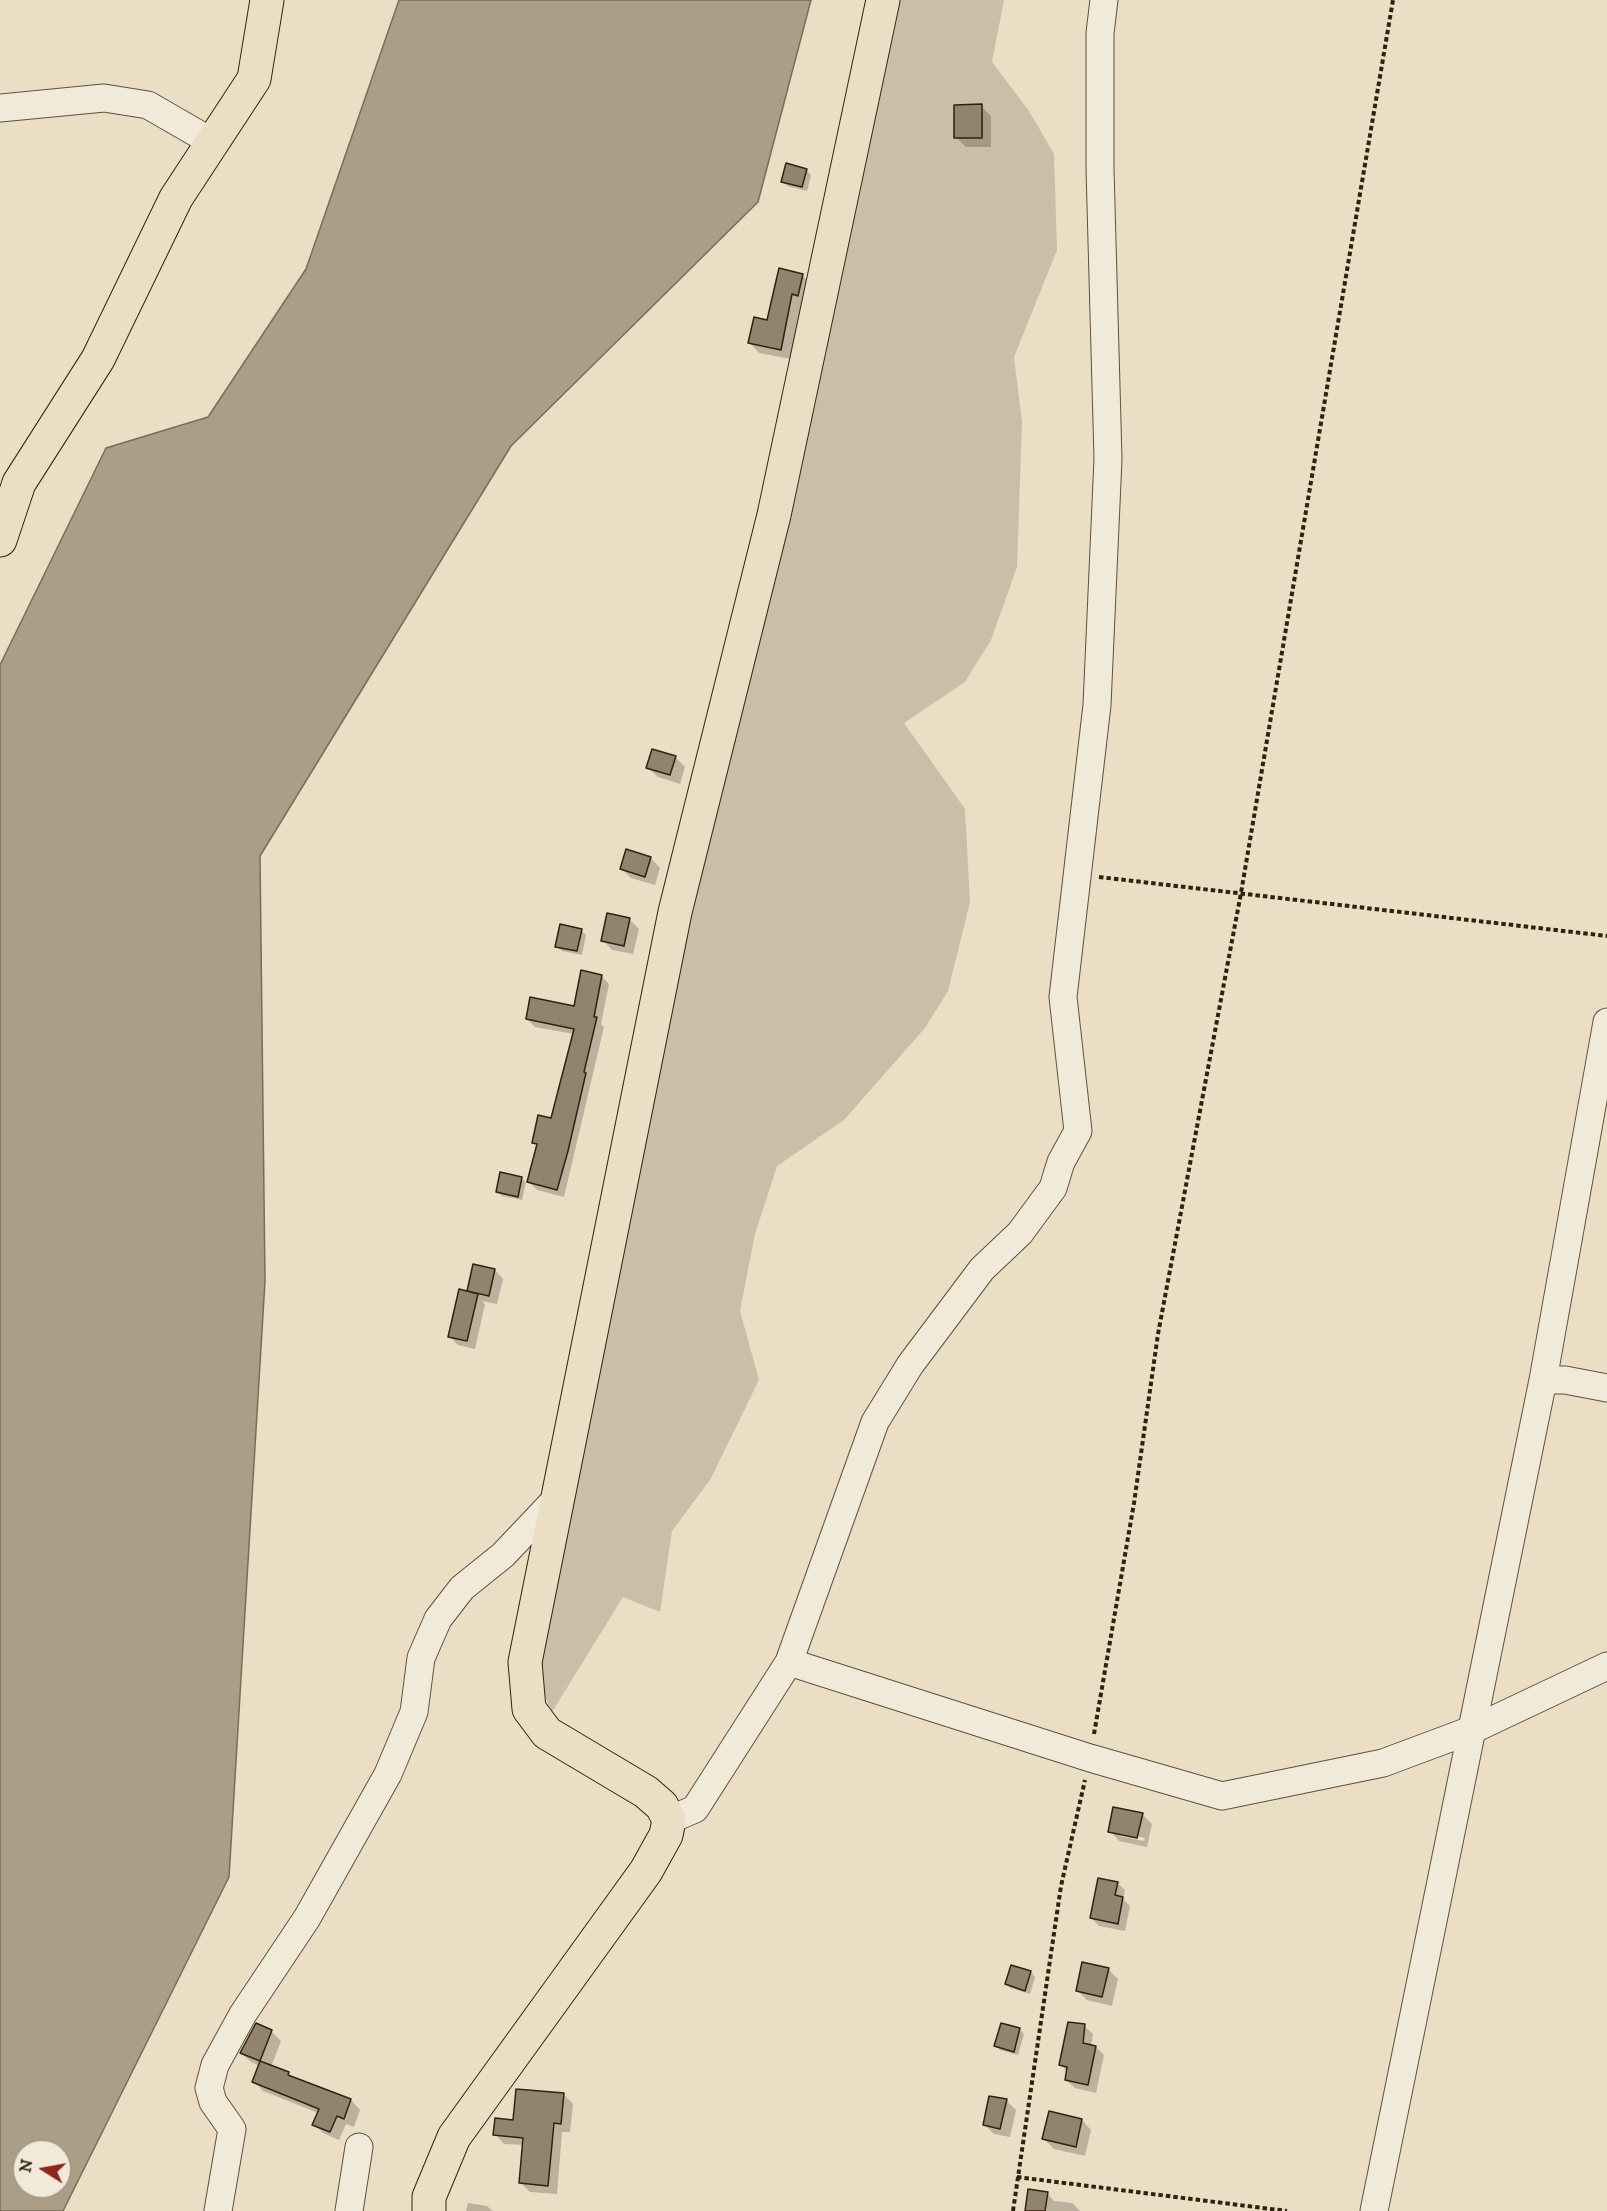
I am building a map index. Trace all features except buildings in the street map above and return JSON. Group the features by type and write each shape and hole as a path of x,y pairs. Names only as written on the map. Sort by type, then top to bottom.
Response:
{"main road":[{"path":"0,540 19,483 98,359 176,198 254,79 267,0"},
{"path":"429,2211 429,2197 454,2137 646,1871 666,1835 669,1820 662,1806 646,1792 547,1733 529,1709 525,1662 675,912 774,515 883,0"}],"street":[{"path":"669,1820 695,1809 789,1662 875,1422 910,1365 982,1269 1020,1233 1053,1188 1061,1162 1078,1131 1063,997 1098,705 1108,459 1100,169 1100,33 1104,0"},
{"path":"0,108 104,98 148,105 212,142"},
{"path":"1374,2211 1474,1729 1543,1380 1607,1022"},
{"path":"1543,1380 1565,1380 1607,1388"},
{"path":"218,2211 232,2129 213,2102 209,2088 215,2065 243,2014 307,1918 388,1774 414,1712 421,1658 438,1619 462,1588 503,1555 557,1498"},
{"path":"789,1662 1090,1758 1222,1796 1383,1763 1474,1729 1607,1666"},
{"path":"349,2211 359,2147"}],"path":[{"path":"1013,2211 1061,1886 1090,1758 1134,1503 1158,1334 1241,893 1394,0"},
{"path":"1077,875 1607,936"},
{"path":"1017,2177 1287,2211"}],"shaded area":[{"path":"399,0 811,0 758,202 511,446 260,856 265,1281 229,1877 72,2193 72,2139 12,2139 12,2199 69,2199 63,2211 0,2211 0,665 106,448 208,417 306,269"},
{"path":"897,0 1004,0 992,62 1029,111 1054,154 1057,250 1014,357 1022,422 1017,567 991,640 965,682 904,723 965,809 970,902 948,991 925,1028 844,1120 777,1166 755,1234 740,1311 759,1380 710,1480 672,1531 660,1612 623,1597 552,1712 537,1680 625,1203 783,524"}]}
